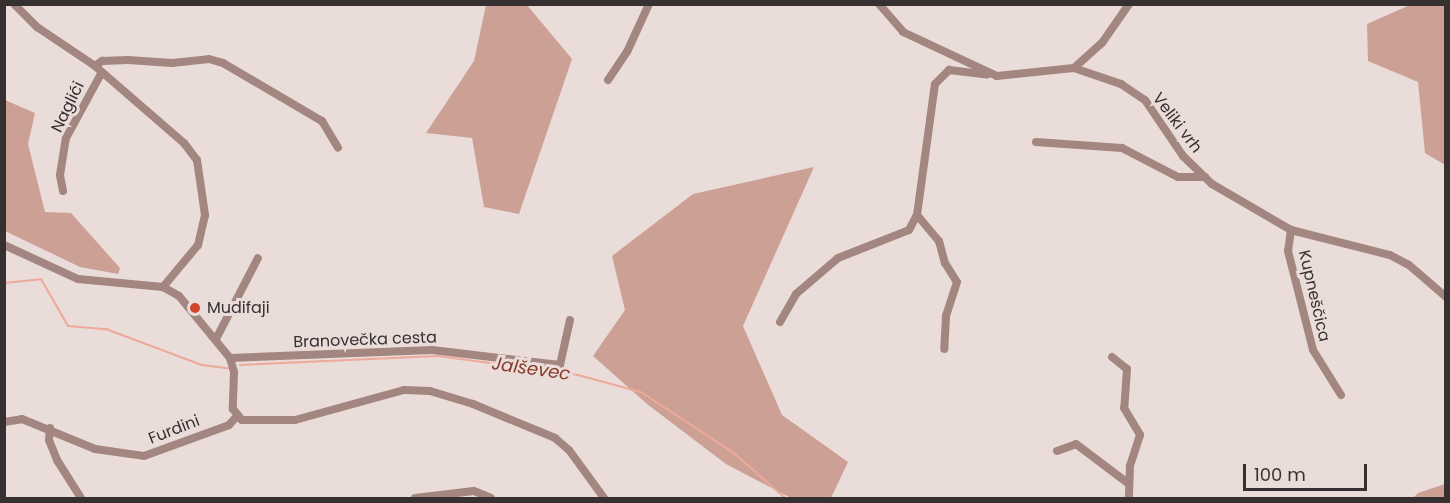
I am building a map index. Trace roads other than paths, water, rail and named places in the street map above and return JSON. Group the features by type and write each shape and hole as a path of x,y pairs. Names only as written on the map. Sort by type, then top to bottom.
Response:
{"street":[{"path":"14,4 37,27 95,66 184,143 197,160 205,215 198,245 163,287"},
{"path":"608,80 627,52 649,4"},
{"path":"879,4 903,32 997,76"},
{"path":"1074,68 1102,43 1129,4"},
{"path":"95,66 102,61 128,60 172,63 209,59 223,63 322,121 338,148"},
{"name":"Veliki vrh","path":"917,215 934,84 949,70 997,76 1074,68 1099,73 1145,100 1183,156 1205,177 1291,230 1390,255 1446,297"},
{"name":"Naglići","path":"63,191 62,155 66,138 102,72"},
{"path":"1036,142 1122,148 1136,152 1178,177 1205,177"},
{"path":"780,322 796,294 838,258 902,235 917,215 939,241 945,263 957,282 946,316 944,349"},
{"name":"Kupneščica","path":"1291,230 1288,251 1313,350 1341,395"},
{"path":"4,245 78,279 163,287 178,296 216,339 231,360 234,372 233,409 237,416 264,422 295,420 405,390 430,391 555,438 570,450 604,498"},
{"path":"216,339 258,258"},
{"name":"Branovečka cesta","path":"231,360 432,350 560,365 570,320"},
{"path":"1112,357 1127,369 1124,408 1140,435 1130,466 1129,498"},
{"name":"Furdini","path":"4,422 22,419 50,428 95,449 144,456 229,424 237,416"},
{"path":"50,428 49,440 57,460 81,498"},
{"path":"1058,451 1076,444 1130,484"},
{"path":"416,498 474,491 491,498"}],"waterway":[{"name":"Jalševec","path":"4,283 41,279 68,326 106,329 202,365 228,368"},
{"name":"Jalševec","path":"240,365 438,356 578,375 641,392 735,454 785,498"}],"place":[{"name":"Mudifaji","path":"195,308"}]}
